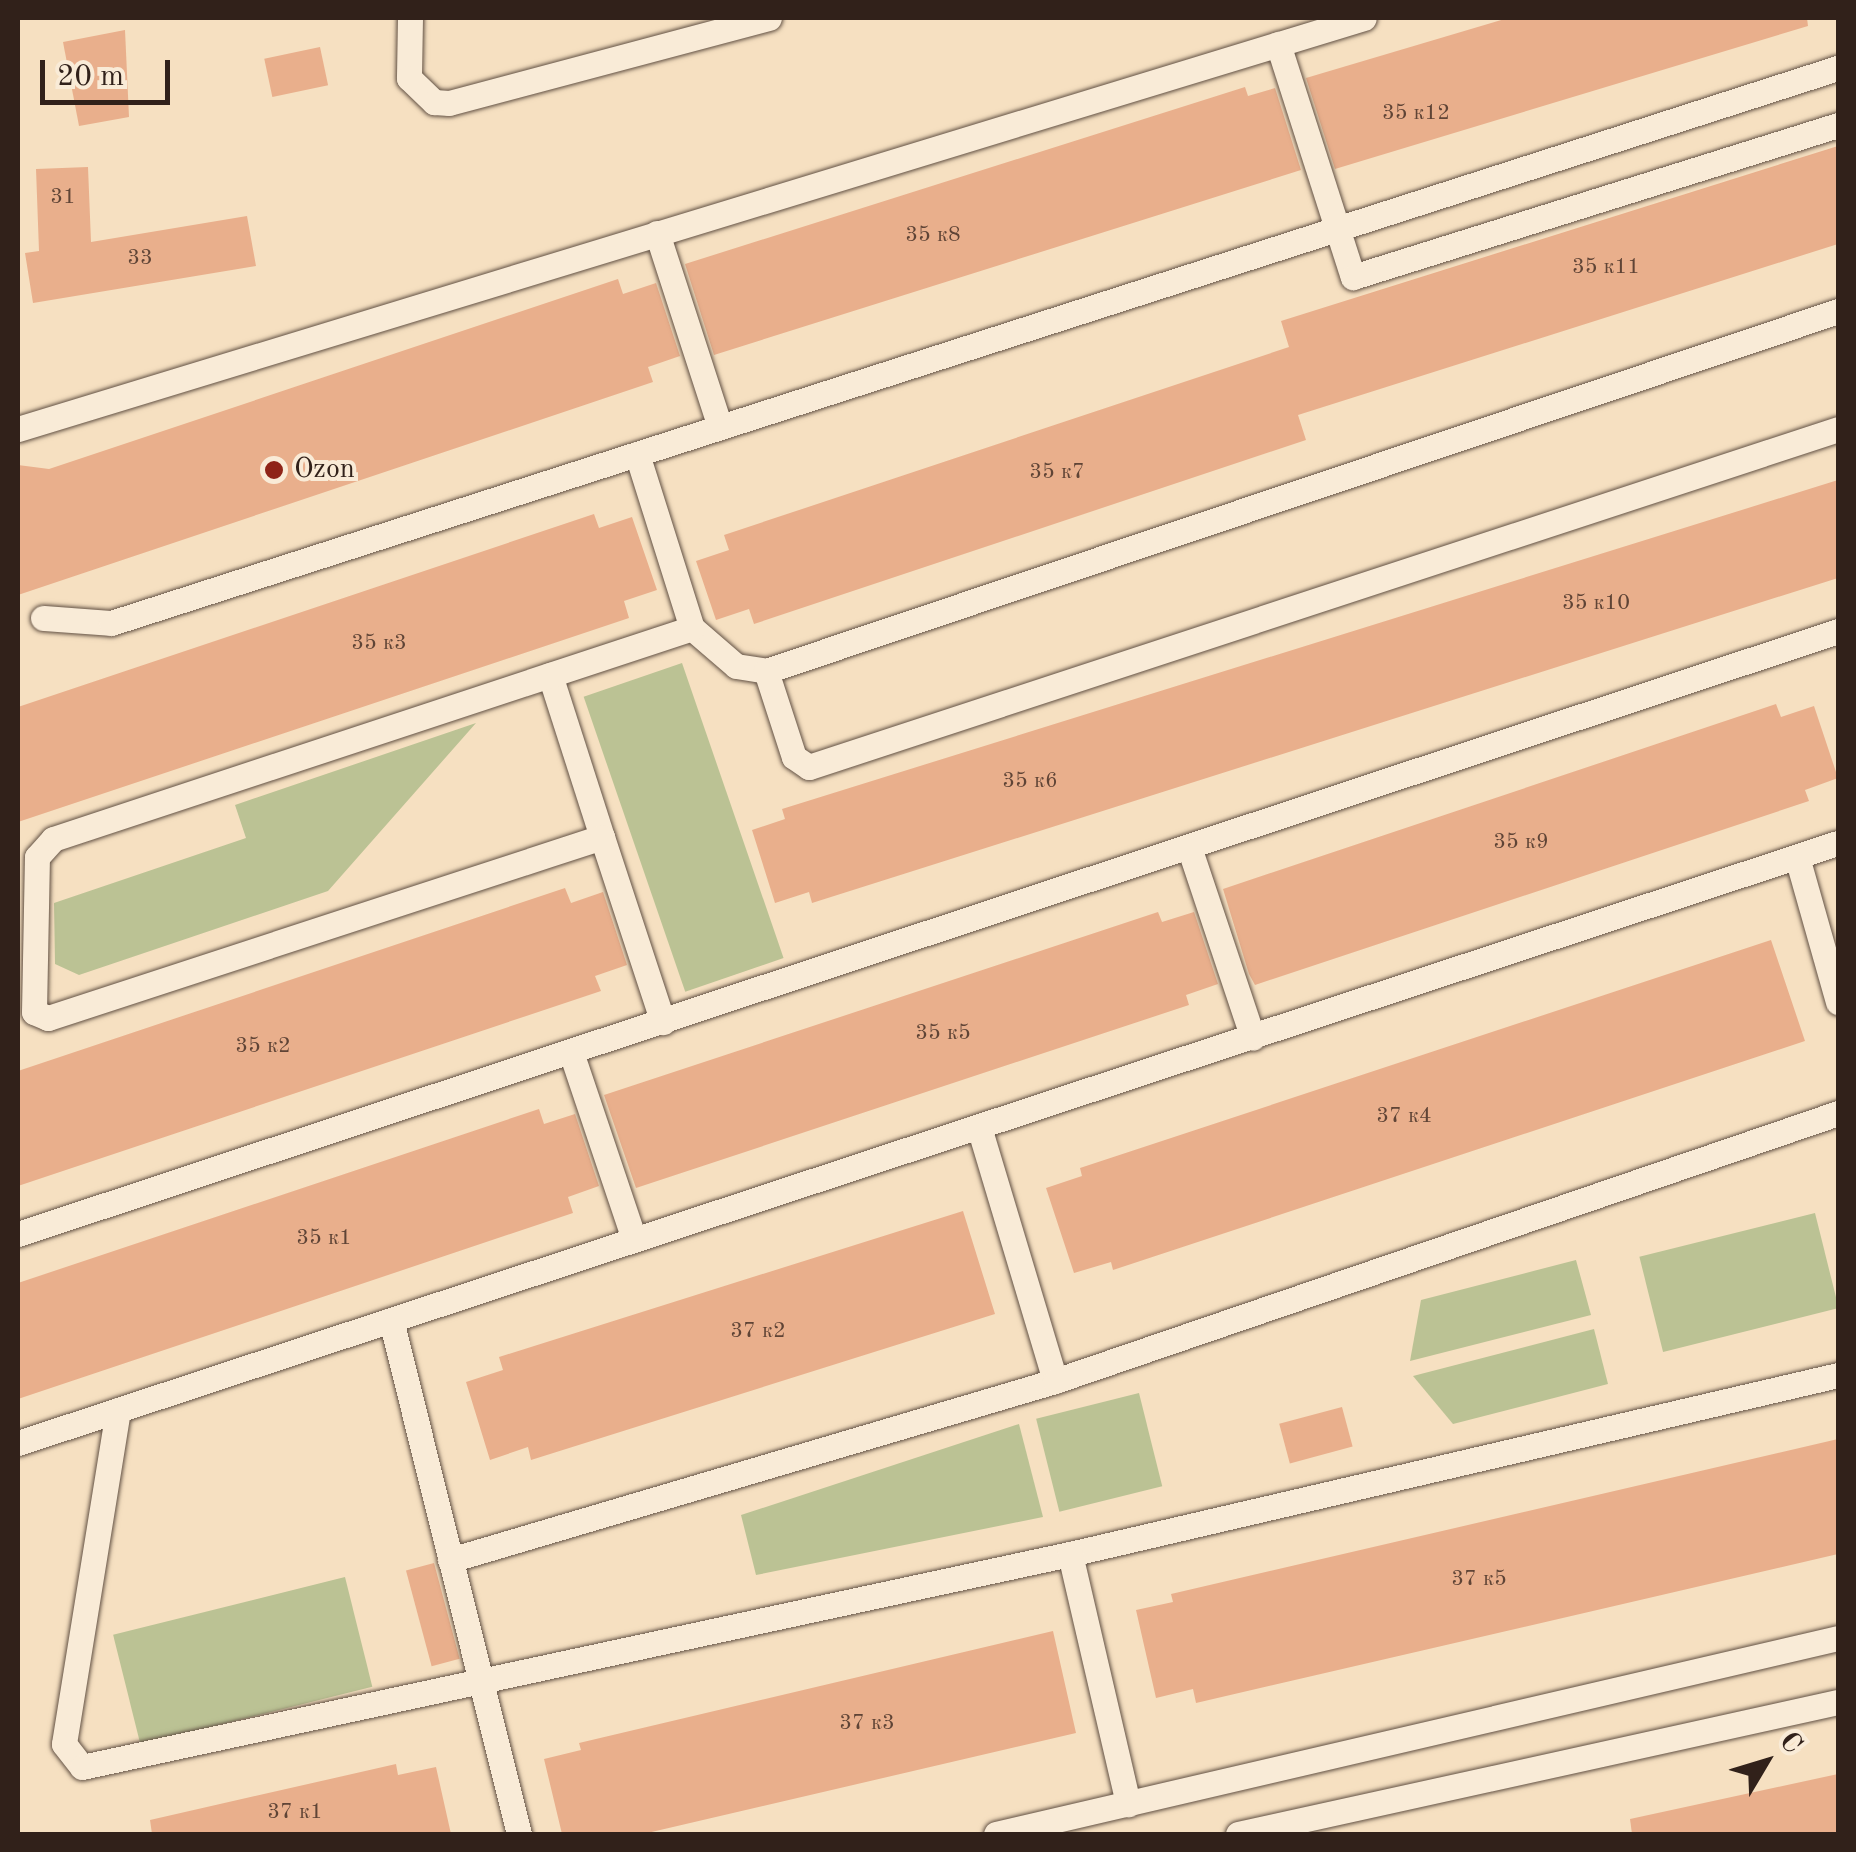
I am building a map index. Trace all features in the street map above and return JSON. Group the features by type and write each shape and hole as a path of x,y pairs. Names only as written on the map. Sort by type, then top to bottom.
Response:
{"lane":[{"path":"410,18 409,78 434,102 449,103 769,18"},
{"path":"18,429 1364,18"},
{"path":"1278,44 1348,272 1359,277 1838,125"},
{"path":"43,618 111,623 1838,68"},
{"path":"657,234 720,427"},
{"path":"637,454 692,628 736,666 766,671 1838,311"},
{"path":"766,671 794,757 809,767 1838,429"},
{"path":"602,837 48,1018 28,1000 44,845 692,628"},
{"path":"18,1234 1838,631"},
{"path":"550,675 663,1022"},
{"path":"18,1443 1838,844"},
{"path":"1189,847 1253,1038"},
{"path":"1797,857 1838,1002"},
{"path":"570,1052 634,1239"},
{"path":"450,1560 1054,1380 1838,1113"},
{"path":"979,1127 1054,1380"},
{"path":"391,1320 520,1834"},
{"path":"118,1410 64,1744 82,1767 1070,1554 1838,1375"},
{"path":"1070,1554 1128,1804"},
{"path":"996,1834 1838,1638"},
{"path":"1238,1834 1838,1702"}],"green space":[{"path":"682,663 784,958 685,992 584,697"},
{"path":"476,723 328,891 79,975 55,964 54,903 246,838 235,805"},
{"path":"1815,1213 1838,1308 1663,1352 1639,1257"},
{"path":"1576,1260 1591,1315 1410,1361 1421,1300"},
{"path":"1594,1329 1608,1384 1453,1424 1413,1376"},
{"path":"1139,1393 1162,1486 1059,1512 1036,1419"},
{"path":"1019,1424 1043,1517 756,1575 741,1515"},
{"path":"345,1577 372,1687 140,1744 113,1635"}],"building":[{"path":"1508,18 1807,18 1808,26 1335,169 1306,78"},
{"path":"125,30 129,117 79,126 63,42"},
{"path":"320,47 328,85 272,97 264,59"},
{"path":"1245,87 1248,96 1275,88 1301,170 714,355 685,264"},
{"path":"1838,146 1838,244 1298,415 1306,440 754,624 749,609 716,620 696,561 729,550 724,535 1289,347 1281,321"},
{"path":"88,167 91,242 247,216 256,266 33,303 25,253 39,251 36,169"},
{"path":"618,279 623,294 656,283 680,356 648,367 653,382 18,595 18,465 49,469"},
{"path":"1838,480 1838,578 812,903 809,892 775,903 752,830 785,819 782,809"},
{"path":"594,514 599,528 632,517 657,590 624,601 629,618 18,822 18,707"},
{"path":"1776,704 1781,717 1814,706 1838,778 1805,790 1809,801 1255,985 1249,974 1223,889"},
{"path":"565,888 571,903 603,892 627,965 595,976 601,991 18,1186 18,1071"},
{"path":"1158,912 1162,922 1194,912 1218,984 1186,995 1189,1005 636,1188 604,1095"},
{"path":"1771,940 1805,1041 1113,1270 1111,1262 1074,1273 1046,1188 1082,1176 1080,1168"},
{"path":"539,1109 544,1124 575,1114 599,1186 568,1197 573,1213 18,1399 18,1283"},
{"path":"963,1211 995,1314 531,1460 528,1447 490,1460 466,1382 503,1370 499,1357"},
{"path":"1342,1407 1353,1447 1290,1463 1279,1424"},
{"path":"1838,1439 1838,1554 1196,1703 1193,1689 1156,1698 1136,1610 1173,1602 1171,1594"},
{"path":"434,1563 460,1659 432,1666 406,1571"},
{"path":"1053,1631 1076,1733 643,1834 562,1834 544,1759 581,1750 579,1743"},
{"path":"396,1764 398,1775 436,1767 451,1834 152,1834 150,1820"},
{"path":"1838,1774 1838,1834 1632,1834 1630,1819"}],"place":[{"name":"Ozon","path":"274,470"}]}
